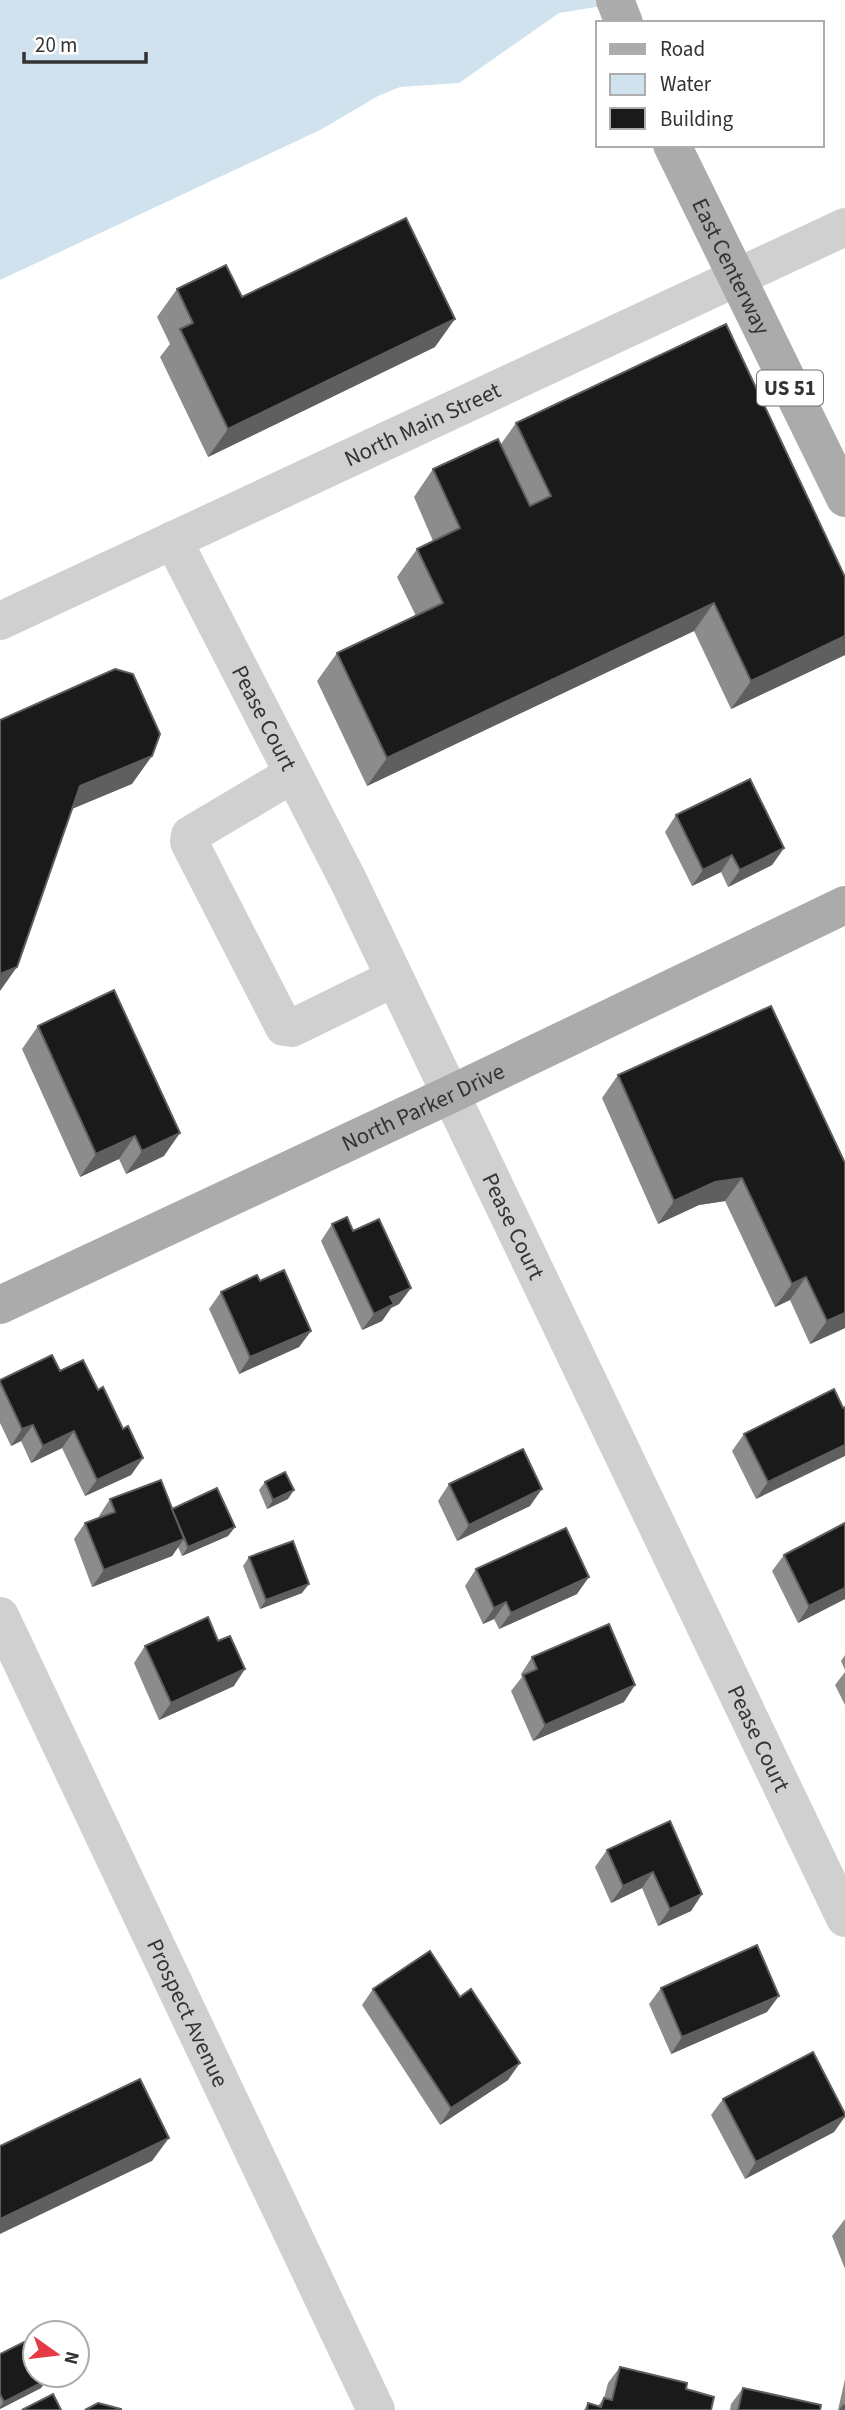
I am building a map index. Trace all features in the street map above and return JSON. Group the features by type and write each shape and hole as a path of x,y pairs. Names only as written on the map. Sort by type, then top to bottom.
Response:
{"main road":[{"name":"East Centerway","path":"673,147 845,498"},
{"name":"North Parker Drive","path":"0,1304 449,1095 845,905"}],"street":[{"name":"North Main Street","path":"0,621 845,227"},
{"name":"Pease Court","path":"173,540 348,880 845,1918"},
{"path":"293,774 190,835 189,842 284,1027 292,1028 394,978"},
{"name":"Prospect Avenue","path":"0,1616 376,2410"}],"water":[{"path":"0,0 639,0 559,13 459,83 400,87 378,96 322,129 0,280"}],"building":[{"path":"406,218 455,319 228,429 180,329 193,323 177,289 226,265 242,297"},
{"path":"726,324 845,577 845,636 751,681 714,603 387,758 337,653 443,603 417,549 460,528 433,469 498,439 530,506 551,496 516,423"},
{"path":"115,669 133,674 160,734 152,756 80,786 17,967 0,974 0,720"},
{"path":"750,779 784,848 740,870 732,855 703,870 676,815"},
{"path":"114,990 180,1133 142,1151 135,1136 96,1154 38,1026"},
{"path":"771,1006 845,1163 845,1313 827,1321 806,1277 792,1284 742,1178 715,1182 674,1201 618,1075"},
{"path":"347,1217 353,1231 379,1219 411,1288 390,1297 394,1304 374,1314 332,1224"},
{"path":"284,1270 311,1331 250,1357 221,1292 257,1275 260,1281"},
{"path":"52,1355 60,1371 83,1360 98,1390 103,1387 123,1429 128,1426 143,1458 97,1480 74,1431 43,1446 33,1425 22,1429 0,1380"},
{"path":"834,1389 843,1408 845,1407 845,1445 768,1482 744,1434"},
{"path":"523,1449 542,1489 469,1525 449,1484"},
{"path":"285,1472 294,1490 273,1500 265,1482"},
{"path":"161,1480 184,1539 104,1570 85,1523 115,1512 110,1499"},
{"path":"217,1488 235,1527 188,1547 172,1509"},
{"path":"845,1523 845,1588 809,1606 784,1555"},
{"path":"566,1528 589,1577 511,1613 506,1602 494,1608 476,1569"},
{"path":"293,1541 309,1584 266,1600 249,1557"},
{"path":"208,1617 218,1641 230,1636 245,1669 171,1703 145,1646"},
{"path":"609,1624 635,1685 545,1725 523,1675 537,1669 532,1657"},
{"path":"670,1821 702,1894 670,1909 653,1872 623,1886 607,1850"},
{"path":"757,1945 779,1996 682,2037 661,1988"},
{"path":"430,1951 460,1997 471,1989 520,2063 451,2108 373,1989"},
{"path":"813,2052 845,2116 756,2162 723,2099"},
{"path":"140,2079 169,2138 0,2219 0,2146"},
{"path":"21,2344 21,2389 29,2389 4,2402 0,2394 0,2354"},
{"path":"620,2367 687,2383 686,2389 714,2397 711,2410 587,2410 588,2403 601,2407 604,2398 612,2400"},
{"path":"743,2388 821,2405 820,2410 738,2410"},
{"path":"53,2394 61,2410 22,2410"},
{"path":"98,2403 121,2409 121,2410 85,2410"}]}
